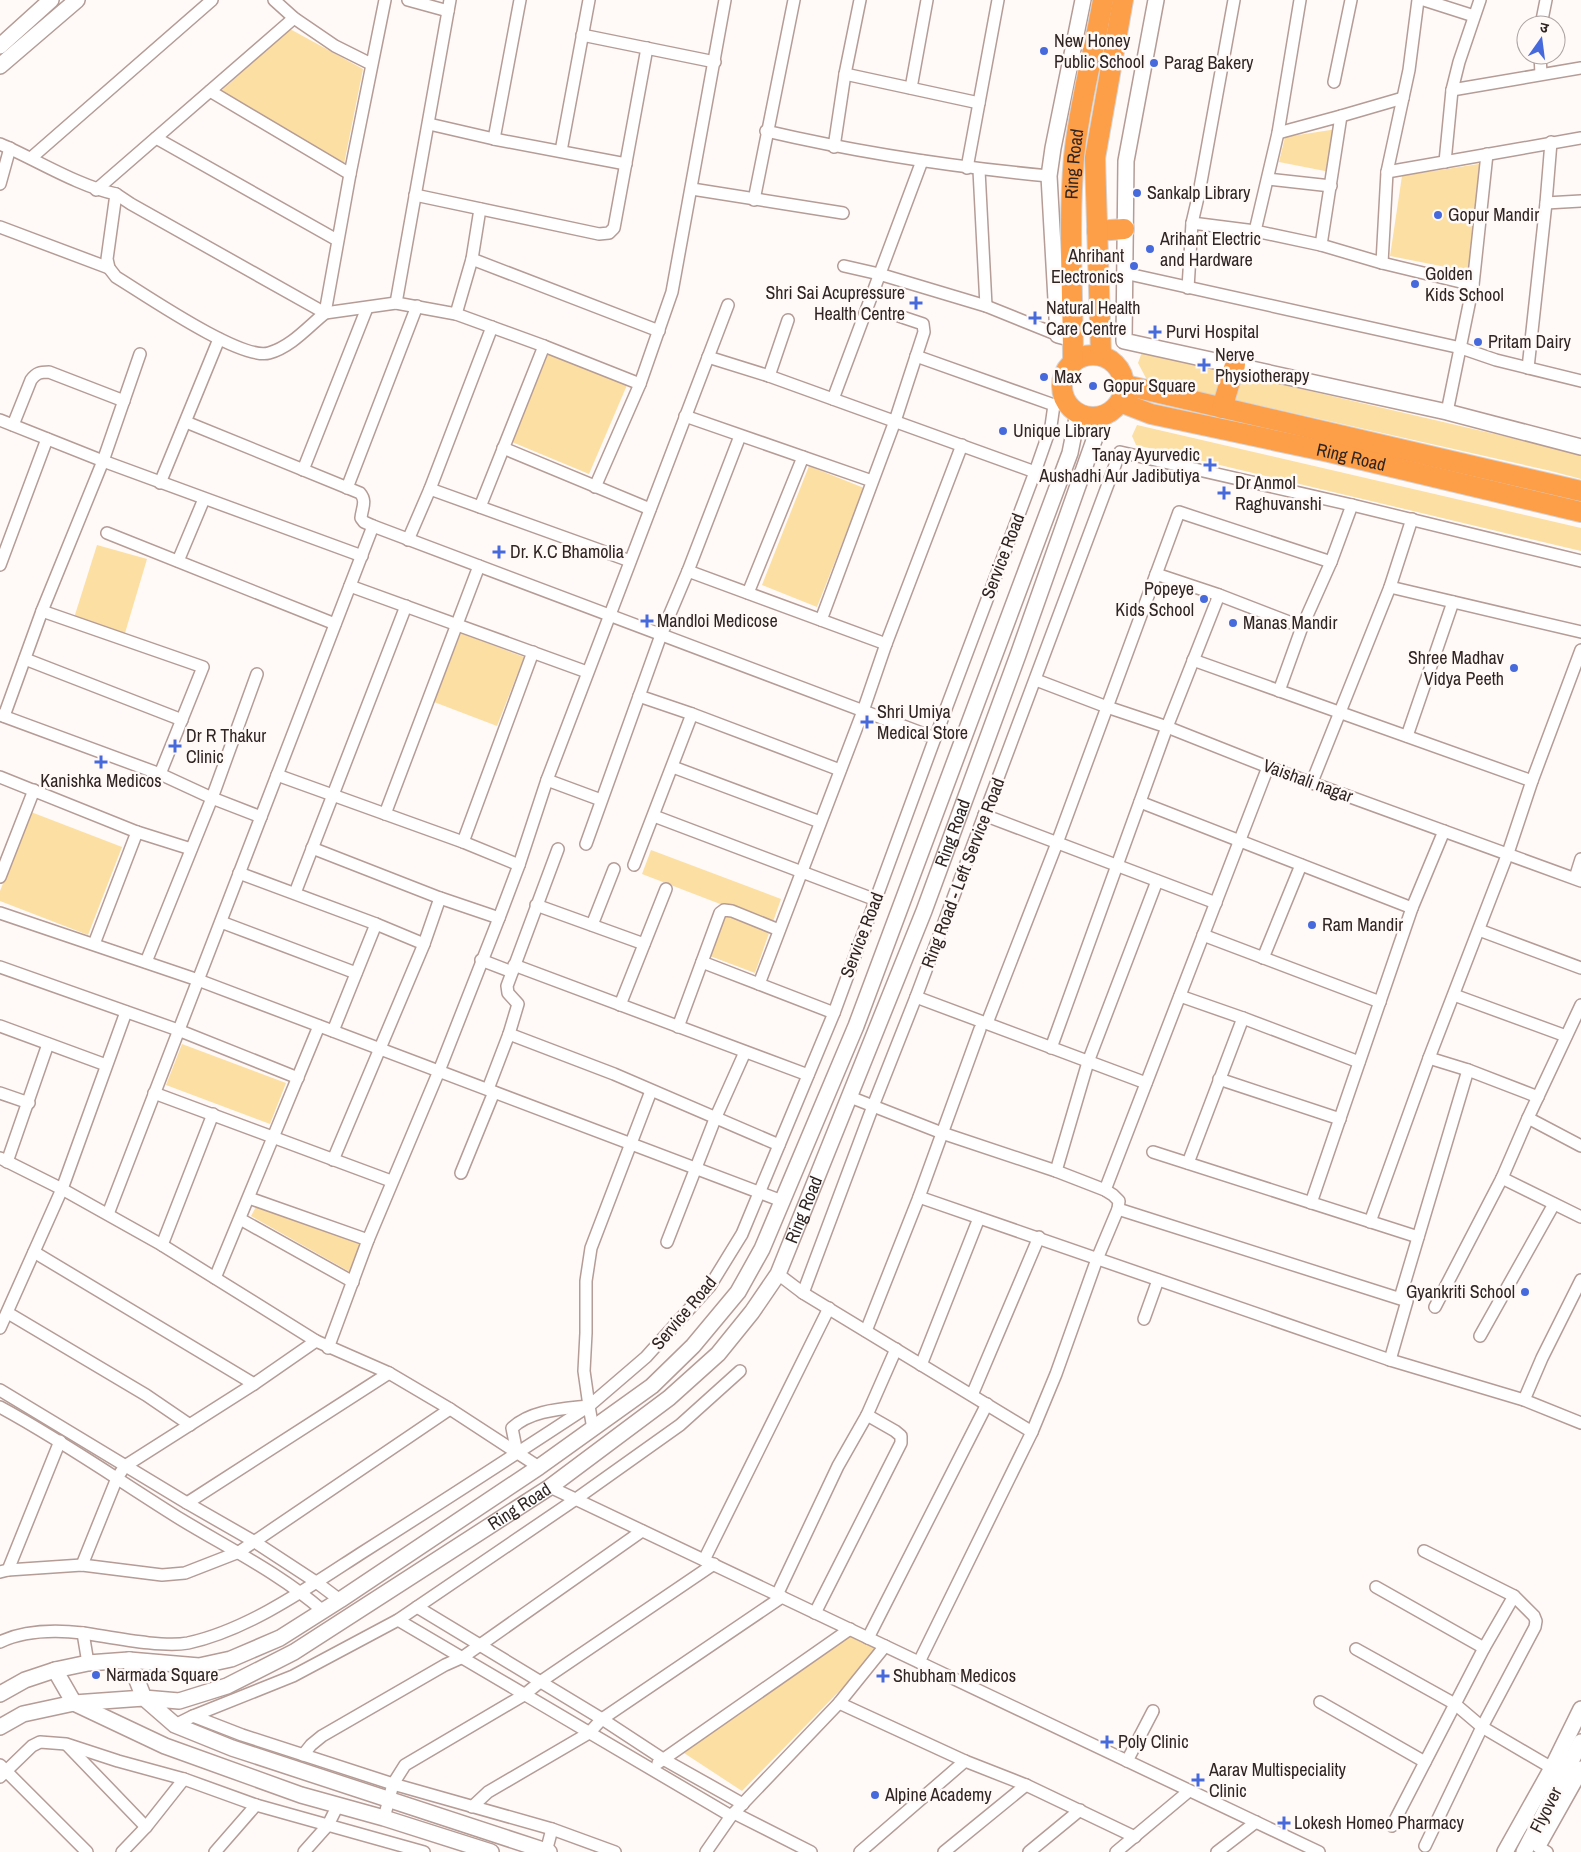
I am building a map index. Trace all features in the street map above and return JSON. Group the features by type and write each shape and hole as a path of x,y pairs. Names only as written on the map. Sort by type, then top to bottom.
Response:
{"highway":[{"name":"Ring Road","path":"1073,362 1066,337 1074,155 1080,111 1103,0"},
{"name":"Ring Road","path":"1101,356 1095,158 1123,0"},
{"path":"1097,231 1124,229"},
{"path":"1091,355 1101,356 1116,364 1122,374 1122,393 1114,410 1094,417 1067,407 1062,381 1068,367 1073,362 1091,355"},
{"path":"1222,408 1235,365"},
{"name":"Ring Road","path":"1122,393 1222,408 1581,491"},
{"name":"Ring Road","path":"1122,393 1151,414 1329,452 1581,512"}],"main road":[{"path":"0,66 77,0"},
{"path":"1066,337 1049,176 1083,0"},
{"path":"1156,0 1126,161 1124,341 1448,412 1581,447"},
{"path":"0,46 49,1"},
{"name":"Ring Road","path":"0,1694 25,1680 55,1670 88,1663 129,1660 199,1666 232,1659 280,1638 538,1467 652,1386 693,1346 738,1292 762,1249 862,1008 1070,453 1067,407"},
{"name":"Ring Road","path":"0,1727 23,1714 74,1703 144,1698 179,1701 227,1686 294,1652 550,1487 670,1398 718,1354 752,1312 778,1274 937,875 1018,655 1103,415"},
{"path":"592,1429 606,1446"},
{"path":"129,1660 144,1698 175,1726 232,1748 547,1852"},
{"path":"55,1670 74,1703 165,1746 301,1795 384,1818 491,1852"},
{"path":"1505,1852 1552,1768 1581,1709"},
{"name":"Flyover","path":"1536,1851 1581,1742"},
{"path":"1536,1851 1581,1769"}],"street":[{"path":"31,158 212,0"},
{"path":"274,0 294,18 335,46 372,64"},
{"path":"325,313 384,0"},
{"path":"396,303 449,6 408,0"},
{"path":"494,139 520,0"},
{"path":"561,151 589,0"},
{"path":"595,487 640,384 672,292 725,0"},
{"path":"754,200 766,131 794,0"},
{"path":"834,147 845,74 860,0"},
{"path":"911,88 927,0"},
{"path":"986,306 973,169 979,103 998,0"},
{"path":"1188,288 1192,223 1200,193 1234,0"},
{"path":"1255,231 1278,133 1300,0"},
{"path":"1334,82 1352,0"},
{"path":"1382,263 1387,172 1403,98 1418,0"},
{"path":"1424,0 1474,16"},
{"path":"1445,162 1452,90 1480,0"},
{"path":"1543,15 1546,0"},
{"path":"96,190 294,18"},
{"path":"582,35 715,62"},
{"path":"415,196 599,234 609,233 614,228 647,48"},
{"path":"1541,65 1541,74"},
{"path":"1452,90 1581,68"},
{"path":"845,74 979,103"},
{"path":"210,91 350,174"},
{"path":"1278,133 1403,98"},
{"path":"1321,245 1341,116"},
{"path":"429,124 494,139 626,164"},
{"path":"766,131 834,147 922,161 973,169 1049,176"},
{"path":"156,138 338,240"},
{"path":"1387,172 1581,138"},
{"path":"1528,368 1551,142"},
{"path":"0,184 5,146 96,190 116,194 325,313"},
{"path":"1448,412 1473,285 1487,154"},
{"path":"833,399 922,161"},
{"path":"1268,179 1331,186"},
{"path":"692,189 843,213"},
{"path":"116,194 107,259 109,268 116,277 219,339 256,354 268,353 287,345 325,313 396,303 456,314 640,384"},
{"path":"1546,203 1581,201"},
{"path":"456,314 472,259 480,209"},
{"path":"1192,223 1255,231 1321,245 1382,263 1473,285"},
{"path":"0,227 109,268"},
{"path":"472,259 659,331"},
{"path":"844,266 879,274 986,306 1066,337"},
{"path":"1124,273 1461,348 1496,360 1581,381"},
{"path":"347,488 417,306"},
{"path":"328,1348 391,1182 439,1071 499,918 587,672 684,416 728,306"},
{"path":"304,470 366,308"},
{"path":"821,620 894,421 924,332 923,324 899,316"},
{"path":"769,376 788,320"},
{"path":"408,540 430,489 492,327"},
{"path":"160,483 219,339"},
{"path":"480,507 544,346"},
{"path":"140,354 103,462 42,611 2,716 160,774 212,798 261,817"},
{"path":"916,356 1067,407"},
{"path":"708,357 769,376 1035,472"},
{"path":"13,425 31,380 41,372 49,372 124,401"},
{"name":"Service Road","path":"0,1642 19,1635 57,1630 160,1644 187,1643 209,1637 250,1620 316,1582 589,1406 646,1357 710,1286 742,1234 834,1013 934,738 1051,426 1067,407"},
{"path":"684,416 872,481"},
{"path":"0,420 103,462 362,556"},
{"path":"186,422 360,493 364,497 361,518 364,522 373,526 934,738"},
{"path":"586,844 661,635 740,436"},
{"path":"0,566 47,439"},
{"path":"758,984 863,711 886,644 962,445"},
{"path":"503,448 650,509"},
{"name":"Ring Road - Left Service Road","path":"803,1293 1036,680 1120,452 1352,505"},
{"path":"748,593 803,457"},
{"path":"430,489 630,561"},
{"path":"178,561 204,499"},
{"path":"1279,691 1302,627 1331,562 1352,505 1581,561"},
{"path":"866,1331 983,1026 1057,843 1179,512 1331,562"},
{"path":"1312,782 1390,586 1412,519"},
{"path":"108,1214 373,526"},
{"path":"107,533 335,624"},
{"path":"385,814 479,566"},
{"path":"688,571 886,644"},
{"path":"1156,574 1219,595 1302,627"},
{"path":"350,586 587,672"},
{"path":"1390,586 1581,632"},
{"path":"1051,1048 1167,727 1219,595"},
{"path":"1407,736 1453,602"},
{"path":"295,893 406,606"},
{"path":"42,611 203,667 160,774"},
{"path":"1370,1222 1429,1058 1508,853 1532,780 1581,650"},
{"path":"463,842 532,652"},
{"path":"25,659 182,720"},
{"path":"1193,660 1532,780"},
{"path":"146,962 212,798 257,674"},
{"name":"Vaishali nagar","path":"1036,680 1578,880"},
{"path":"639,696 840,770"},
{"path":"634,865 692,714"},
{"path":"672,767 820,822"},
{"path":"1105,1190 1268,767"},
{"path":"277,774 463,842 519,865"},
{"path":"0,777 137,832 191,849"},
{"path":"547,780 602,800"},
{"path":"0,877 34,790"},
{"path":"1140,802 1412,908"},
{"path":"984,815 1216,903"},
{"path":"654,816 802,870 876,900"},
{"path":"1311,1202 1412,908 1444,830"},
{"path":"94,944 137,832"},
{"path":"312,848 440,898 499,918"},
{"path":"461,1173 491,1091 518,1004 507,990 513,968 558,849"},
{"path":"1578,880 1581,859"},
{"path":"1263,958 1301,865"},
{"path":"592,925 614,870"},
{"path":"239,873 424,944"},
{"path":"1056,1171 1088,1062 1157,880"},
{"path":"620,1004 666,889"},
{"path":"333,1160 424,944 440,898"},
{"path":"536,905 644,944"},
{"path":"678,1026 720,913 724,910 732,911 779,930"},
{"path":"0,912 198,980 782,1201"},
{"path":"222,922 356,972"},
{"path":"333,1031 376,924"},
{"path":"1479,930 1581,968"},
{"path":"1203,935 1380,1002"},
{"path":"481,960 513,968 620,1004 808,1075"},
{"path":"702,962 834,1013"},
{"path":"0,968 178,1030 298,1078"},
{"path":"1454,995 1566,1036"},
{"path":"1180,996 1359,1062"},
{"path":"916,997 983,1026 1051,1048 1146,1083"},
{"path":"1435,1308 1502,1178 1581,1005"},
{"path":"0,1328 62,1188 126,1012"},
{"path":"1188,1163 1244,1018"},
{"path":"0,1026 106,1065"},
{"path":"215,1278 319,1026"},
{"path":"509,1034 614,1074 779,1145"},
{"path":"48,1044 29,1103 3,1160 62,1188 162,1245 316,1342 388,1373 450,1409 538,1467"},
{"path":"667,1242 715,1119 745,1052"},
{"path":"1429,1058 1468,1070 1538,1097"},
{"path":"1400,1298 1468,1070"},
{"path":"1219,1079 1340,1119"},
{"path":"592,1429 584,1371 586,1282 591,1248 651,1091"},
{"path":"0,1093 29,1103"},
{"path":"154,1093 391,1182"},
{"path":"850,1097 942,1132 1056,1171 1105,1190 1119,1201 1118,1209 1097,1260 1056,1374 1032,1432 919,1662"},
{"path":"162,1245 213,1114"},
{"path":"1528,1118 1581,1146"},
{"path":"1153,1152 1418,1237"},
{"path":"1502,1178 1581,1217"},
{"path":"919,1196 1039,1237 1097,1260 1390,1360 1524,1400 1581,1423"},
{"path":"249,1198 368,1240"},
{"path":"1480,1336 1554,1204"},
{"path":"1118,1209 1407,1301 1390,1360"},
{"path":"921,1364 979,1218"},
{"path":"240,1219 353,1282"},
{"path":"972,1395 1039,1237"},
{"path":"34,1252 254,1384"},
{"path":"778,1274 803,1293 1032,1432"},
{"path":"1144,1319 1158,1280"},
{"path":"1524,1400 1542,1358 1581,1280"},
{"path":"384,1818 393,1784 406,1765 414,1758 524,1695 709,1562 829,1308"},
{"path":"8,1313 146,1395 190,1425"},
{"path":"82,1566 116,1478 126,1466 316,1342"},
{"path":"472,1807 488,1792 589,1733 602,1718 779,1596 838,1466 867,1415 896,1350"},
{"path":"175,1726 193,1716 293,1676 398,1620 576,1499 680,1425 740,1372"},
{"path":"187,1503 388,1373"},
{"path":"0,1390 255,1542 340,1600"},
{"path":"868,1638 987,1404"},
{"path":"517,1453 512,1428 519,1421 550,1410 589,1406"},
{"path":"0,1408 60,1441 183,1520 239,1552 300,1592 323,1611"},
{"path":"60,1441 4,1571 82,1566 162,1575 185,1573 239,1552 450,1409"},
{"path":"815,1613 900,1442 901,1436 895,1431 867,1415"},
{"path":"550,1487 1319,1852"},
{"path":"303,1754 322,1736 445,1665 463,1657 642,1530"},
{"path":"1424,1551 1514,1596 1534,1616 1536,1621 1535,1627 1482,1727 1425,1846"},
{"path":"1376,1587 1484,1648"},
{"path":"1392,1826 1484,1648 1514,1596"},
{"path":"417,1607 602,1718 663,1759 743,1804"},
{"path":"398,1620 732,1815 811,1852"},
{"path":"651,1769 850,1629"},
{"path":"83,1633 88,1663"},
{"path":"706,1852 732,1815 839,1703 885,1646"},
{"path":"1356,1649 1455,1704 1482,1727 1552,1768"},
{"path":"1320,1702 1425,1762"},
{"path":"839,1703 965,1761 1026,1785 1135,1837"},
{"path":"1127,1761 1153,1711"},
{"path":"193,1716 242,1735 393,1784 552,1829 615,1852"},
{"path":"87,1852 2,1771 32,1746 40,1742 66,1744 118,1761 184,1778 256,1805 424,1852"},
{"path":"66,1744 146,1827"},
{"path":"860,1852 965,1761"},
{"path":"122,1852 146,1827 184,1778"},
{"path":"944,1852 1026,1785"},
{"path":"1116,1852 1189,1791"},
{"path":"215,1852 256,1805"},
{"path":"304,1852 328,1825 338,1805"},
{"path":"1029,1852 1080,1810"},
{"path":"1217,1852 1256,1822"},
{"path":"547,1852 552,1829"}],"shaded area":[{"path":"290,29 363,69 344,164 220,92"},
{"path":"1337,129 1330,172 1279,162 1285,137"},
{"path":"1485,163 1471,272 1390,256 1402,176"},
{"path":"549,352 627,385 589,474 512,442"},
{"path":"1142,352 1581,454 1581,479 1147,380 1138,363"},
{"path":"1137,425 1581,528 1581,551 1136,445 1132,436"},
{"path":"809,466 864,488 817,607 762,585"},
{"path":"97,545 147,559 125,633 74,618"},
{"path":"461,633 524,657 497,726 434,702"},
{"path":"31,812 122,847 88,935 0,901 0,891"},
{"path":"651,850 781,899 755,973 710,956 728,907 642,874"},
{"path":"182,1044 286,1083 270,1124 166,1085"},
{"path":"257,1205 360,1243 350,1272 251,1216"},
{"path":"853,1633 877,1649 851,1679 742,1791 684,1753"}],"place":[{"name":"New Honey Public School","path":"1044,51"},
{"name":"Parag Bakery","path":"1154,63"},
{"name":"Sankalp Library","path":"1137,193"},
{"name":"Gopur Mandir","path":"1438,215"},
{"name":"Arihant Electric and Hardware","path":"1150,249"},
{"name":"Ahrihant Electronics","path":"1134,266"},
{"name":"Golden Kids School","path":"1415,284"},
{"name":"Shri Sai Acupressure Health Centre","path":"916,303"},
{"name":"Natural Health Care Centre","path":"1035,318"},
{"name":"Purvi Hospital","path":"1155,332"},
{"name":"Pritam Dairy","path":"1478,342"},
{"name":"Nerve Physiotherapy","path":"1204,365"},
{"name":"Max","path":"1044,377"},
{"name":"Gopur Square","path":"1093,386"},
{"name":"Unique Library","path":"1003,431"},
{"name":"Tanay Ayurvedic Aushadhi Aur Jadibutiya","path":"1210,465"},
{"name":"Dr Anmol Raghuvanshi","path":"1224,493"},
{"name":"Dr. K.C Bhamolia","path":"499,552"},
{"name":"Popeye Kids School","path":"1204,599"},
{"name":"Mandloi Medicose","path":"647,621"},
{"name":"Manas Mandir","path":"1233,623"},
{"name":"Shree Madhav Vidya Peeth","path":"1514,668"},
{"name":"Shri Umiya Medical Store","path":"867,722"},
{"name":"Dr R Thakur Clinic","path":"175,746"},
{"name":"Kanishka Medicos","path":"101,762"},
{"name":"Ram Mandir","path":"1312,925"},
{"name":"Gyankriti School","path":"1525,1292"},
{"name":"Narmada Square","path":"96,1675"},
{"name":"Shubham Medicos","path":"883,1676"},
{"name":"Poly Clinic","path":"1107,1742"},
{"name":"Aarav Multispeciality Clinic","path":"1198,1780"},
{"name":"Alpine Academy","path":"875,1795"},
{"name":"Lokesh Homeo Pharmacy","path":"1284,1823"}]}
